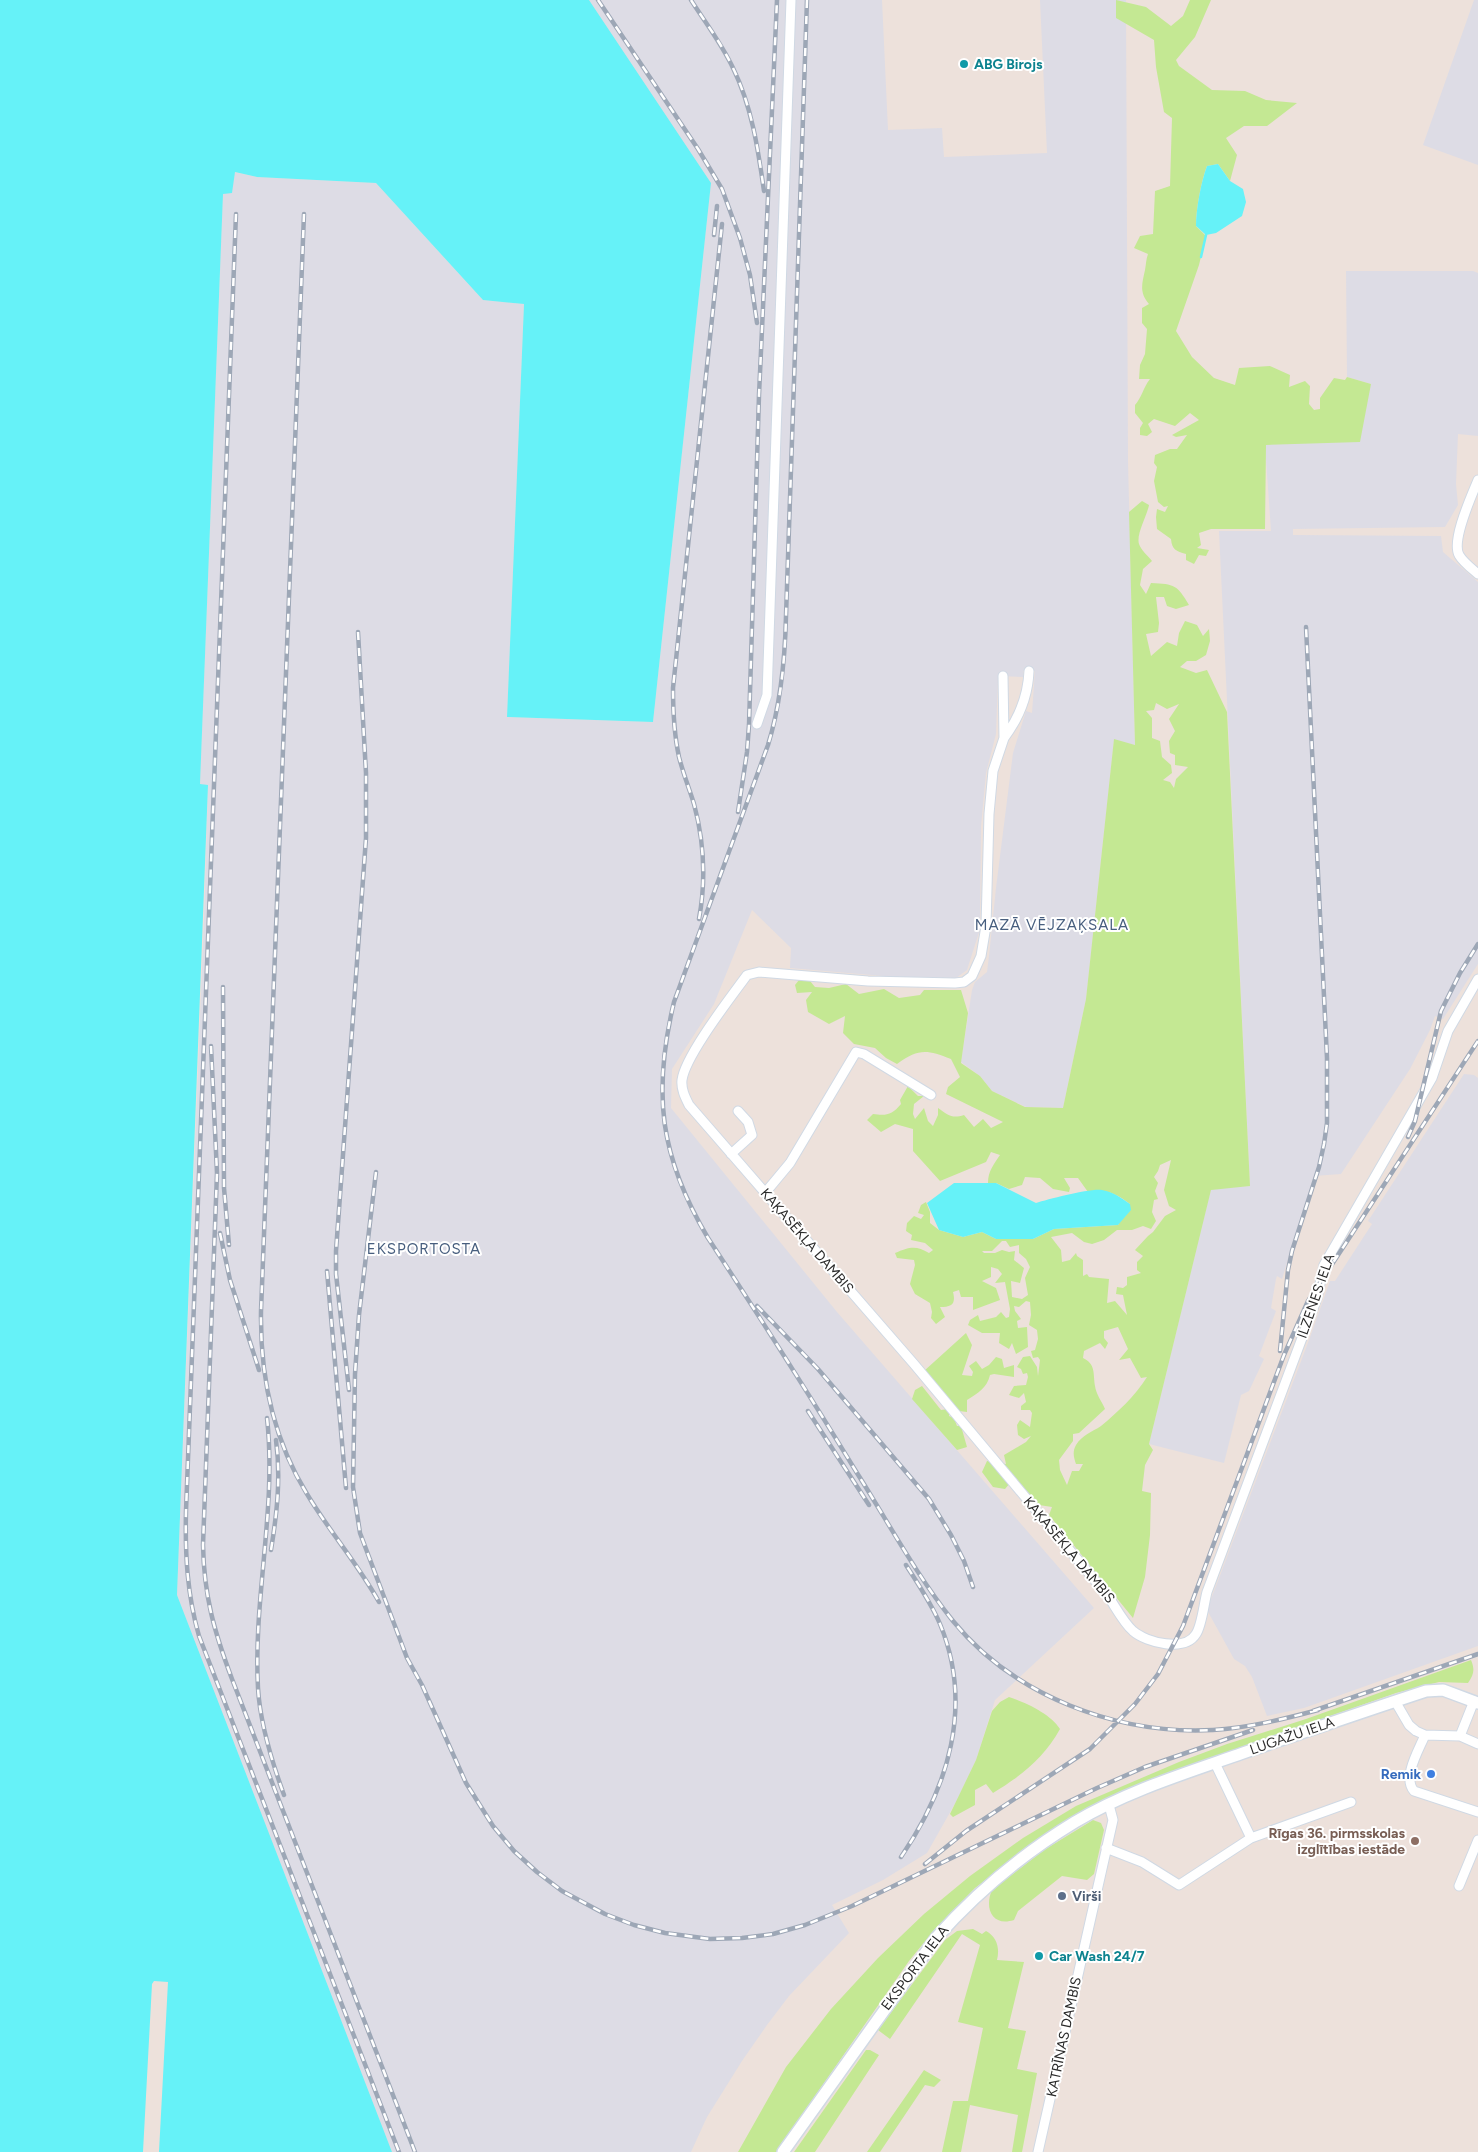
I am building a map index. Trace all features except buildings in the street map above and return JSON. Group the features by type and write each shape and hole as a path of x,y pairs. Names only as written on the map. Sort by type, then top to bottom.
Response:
{"street":[{"path":"757,724 767,695 791,0"},
{"path":"1478,480 1458,535 1457,547 1458,554 1478,574"},
{"path":"1004,738 1014,724 1024,703 1028,688 1029,671"},
{"path":"1003,676 1004,738"},
{"name":"KAĶASĒKĻA DAMBIS","path":"1004,738 993,771 989,814 986,926 981,956 972,976 964,982 955,983 868,981 758,972 747,975 695,1052 682,1079 683,1091 689,1106 962,1420 1108,1596 1133,1630 1150,1640 1174,1645 1188,1643 1197,1633"},
{"name":"ILZENES IELA","path":"1197,1633 1206,1592 1316,1298 1324,1264 1432,1078 1451,1024 1478,980"},
{"path":"765,1193 790,1163 856,1052 864,1054 931,1095"},
{"path":"731,1154 752,1135 748,1122 738,1111"},
{"name":"LUGAŽU IELA","path":"1109,1805 1160,1781 1426,1691 1443,1690 1476,1702"},
{"path":"1395,1701 1409,1725 1416,1731 1425,1735 1460,1736 1478,1744"},
{"path":"1460,1736 1476,1702"},
{"path":"1425,1735 1410,1774 1410,1786 1414,1791 1478,1812"},
{"path":"1214,1763 1251,1838"},
{"path":"1106,1848 1142,1862 1179,1885 1251,1838 1351,1802"},
{"name":"KATRĪNAS DAMBIS","path":"1038,2152 1113,1820 1109,1805"},
{"name":"EKSPORTA IELA","path":"783,2152 936,1938 957,1915 1037,1848 1077,1822 1109,1805"},
{"path":"1459,1886 1478,1840"}],"shaded area":[{"path":"589,0 882,0 888,130 942,128 944,157 1047,153 1040,0 1126,0 1128,461 1135,745 1114,740 1086,999 1063,1108 1026,1107 992,1091 980,1076 961,1062 972,990 975,982 987,972 1013,753 1026,711 1032,713 1035,671 1023,671 1023,677 998,676 996,734 986,773 981,826 980,929 967,970 956,978 895,977 790,968 791,948 752,910 714,1004 672,1069 671,1108 837,1312 1094,1608 995,1700 976,1760 957,1800 927,1853 883,1880 832,1905 849,1933 789,1996 767,2025 707,2117 691,2152 392,2152 177,1595 204,918 208,786 200,784 223,193 232,193 234,172 257,177 376,183 483,300 524,304 507,717 653,722 711,183"},
{"path":"1474,0 1478,0 1478,165 1423,145"},
{"path":"1346,271 1473,271 1478,273 1478,436 1458,434 1456,484 1458,505 1445,527 1293,529 1293,535 1441,536 1443,552 1478,582 1478,964 1443,1019 1435,1016 1410,1069 1341,1174 1314,1176 1282,1279 1277,1276 1276,1279 1271,1308 1276,1311 1259,1356 1264,1359 1249,1391 1241,1395 1224,1463 1149,1444 1211,1189 1250,1186 1219,531 1271,531 1265,445 1371,384 1347,377"},
{"path":"1464,1074 1474,1075 1478,1078 1478,1646 1304,1708 1267,1716 1252,1677 1245,1666 1234,1659 1207,1610 1330,1281 1335,1281 1372,1224 1368,1221"}],"green space":[{"path":"1116,0 1146,7 1171,26 1183,16 1190,0 1211,0 1195,37 1176,60 1179,66 1212,90 1245,91 1266,100 1297,103 1267,126 1244,126 1226,138 1237,155 1230,181 1218,164 1207,166 1199,196 1196,226 1206,236 1199,265 1176,331 1192,357 1214,378 1235,385 1239,368 1270,366 1290,375 1289,387 1305,381 1310,386 1309,404 1314,410 1320,409 1320,398 1334,378 1345,380 1347,377 1371,384 1360,442 1266,445 1265,529 1211,529 1199,533 1201,545 1197,548 1209,550 1206,556 1199,555 1194,564 1186,560 1186,554 1175,550 1171,539 1157,529 1157,509 1165,512 1168,506 1164,507 1158,502 1154,481 1157,467 1154,463 1155,455 1170,449 1177,449 1187,435 1176,437 1172,435 1199,420 1190,413 1175,426 1154,419 1148,424 1152,432 1147,436 1140,435 1140,428 1143,423 1135,413 1135,405 1150,379 1139,379 1140,365 1145,354 1147,329 1142,323 1142,308 1149,304 1142,288 1148,254 1134,248 1140,236 1153,234 1155,191 1170,186 1172,118 1164,112 1156,67 1154,40 1116,18"},
{"path":"1142,501 1149,505 1138,540 1141,548 1152,561 1143,569 1140,585 1146,594 1151,583 1170,585 1181,593 1189,605 1176,609 1167,606 1164,597 1156,597 1159,623 1158,632 1146,634 1151,656 1167,642 1177,646 1179,633 1185,621 1197,625 1203,636 1209,629 1210,641 1206,655 1196,661 1187,661 1180,667 1196,673 1207,670 1227,712 1250,1186 1211,1190 1149,1444 1153,1450 1145,1465 1142,1491 1151,1493 1150,1535 1145,1577 1133,1618 1049,1515 1052,1507 1039,1505 1015,1477 1005,1489 993,1487 982,1472 987,1461 1006,1464 1004,1455 1026,1442 1031,1436 1024,1439 1018,1435 1017,1425 1020,1420 1030,1427 1032,1413 1030,1410 1021,1410 1021,1406 1026,1402 1024,1393 1019,1398 1009,1395 1014,1386 1026,1385 1027,1373 1023,1374 1021,1369 1017,1367 1023,1357 1030,1356 1037,1367 1038,1376 1040,1360 1038,1357 1033,1358 1031,1351 1035,1350 1038,1339 1037,1330 1029,1325 1031,1315 1030,1302 1026,1301 1019,1307 1014,1306 1021,1319 1017,1321 1018,1328 1027,1327 1028,1347 1016,1354 1012,1343 1009,1349 999,1343 1000,1333 982,1333 968,1325 970,1320 978,1315 980,1321 996,1317 1001,1312 1006,1318 1009,1317 1010,1309 1005,1282 995,1283 1002,1274 998,1269 991,1267 991,1277 982,1281 996,1288 1000,1300 973,1310 973,1297 961,1297 959,1290 953,1292 954,1299 952,1304 940,1307 945,1317 936,1324 931,1318 930,1303 915,1294 910,1284 915,1265 914,1260 897,1258 895,1253 912,1248 929,1253 933,1250 925,1243 911,1240 912,1235 906,1231 907,1223 914,1216 921,1219 924,1215 918,1213 921,1205 926,1202 930,1212 930,1223 939,1230 963,1237 982,1232 996,1239 1033,1239 1054,1229 1118,1225 1130,1204 1120,1197 1105,1191 1088,1192 1078,1178 1064,1178 1070,1188 1069,1192 1053,1189 1040,1178 1025,1177 1022,1185 1009,1189 996,1183 988,1183 990,1171 1000,1155 991,1152 986,1162 940,1181 913,1151 913,1129 895,1124 881,1132 867,1120 873,1114 885,1115 892,1113 901,1104 900,1100 908,1086 918,1096 924,1096 914,1104 913,1114 915,1119 924,1108 928,1121 933,1126 938,1115 938,1108 950,1116 964,1115 974,1127 983,1119 991,1128 1003,1122 946,1094 948,1087 960,1077 951,1059 923,1052 911,1055 897,1064 886,1058 875,1048 854,1044 843,1033 845,1016 829,1024 808,1012 806,1000 812,992 797,993 795,985 799,980 810,981 815,987 829,988 846,984 859,994 884,989 899,998 920,995 924,990 961,990 968,1013 961,1063 980,1076 992,1091 1025,1107 1063,1108 1086,999 1114,739 1135,745 1129,512","holes":["1156,703 1167,709 1179,704 1169,719 1175,731 1169,741 1170,753 1175,755 1175,765 1188,767 1176,779 1174,788 1170,782 1163,780 1172,773 1171,765 1162,757 1160,741 1152,738 1152,718 1146,711 1154,710","1171,1160 1164,1190 1169,1206 1176,1210 1165,1216 1153,1232 1135,1250 1143,1256 1137,1262 1137,1270 1141,1273 1127,1277 1127,1285 1123,1288 1117,1287 1116,1294 1123,1295 1127,1315 1115,1301 1107,1303 1109,1279 1089,1277 1087,1274 1083,1276 1083,1260 1076,1253 1070,1260 1062,1262 1061,1250 1051,1237 1072,1233 1084,1242 1092,1244 1104,1240 1117,1230 1132,1230 1143,1226 1151,1229 1156,1221 1152,1212 1154,1200 1158,1199 1155,1191 1158,1183 1154,1177 1160,1165","1002,1241 1006,1241 1010,1247 1019,1245 1019,1253 1026,1259 1030,1267 1025,1278 1028,1295 1022,1299 1012,1297 1011,1281 1020,1283 1024,1268 1014,1260 1015,1251 1002,1250 995,1253 984,1253 982,1251 992,1251","1118,1327 1128,1349 1119,1360 1130,1358 1141,1378 1147,1377 1120,1409 1101,1426 1078,1442 1074,1450 1074,1457 1076,1464 1083,1464 1079,1471 1072,1471 1067,1485 1060,1470 1059,1460 1073,1441 1073,1434 1079,1433 1105,1409 1096,1389 1092,1366 1083,1358 1084,1351 1100,1343 1105,1349 1108,1343 1104,1338 1104,1331"]},
{"path":"966,1333 972,1345 962,1375 972,1376 973,1372 969,1366 976,1361 982,1369 989,1365 996,1357 1002,1359 1004,1368 1014,1365 1014,1377 990,1375 984,1387 967,1400 967,1412 959,1411 924,1371"},
{"path":"922,1386 941,1410 949,1409 949,1416 954,1418 957,1426 961,1426 967,1447 957,1450 912,1399 915,1390"},
{"path":"1471,1660 1473,1672 1468,1683 1439,1682 1396,1693 1162,1775 1094,1805 1041,1838 975,1888 935,1929 909,1961 776,2152 738,2152 786,2067 831,2009 878,1958 924,1914 970,1876 1023,1838 1076,1806 1179,1762"},
{"path":"1009,1697 1030,1705 1050,1718 1060,1729 1047,1749 1022,1773 993,1793 986,1784 975,1790 975,1805 953,1817 950,1814 976,1760 992,1711 1000,1702"},
{"path":"1093,1820 1101,1823 1104,1830 1094,1874 1087,1880 1062,1876 1018,1911 1014,1920 1000,1921 995,1918 989,1903 992,1890 1044,1850"},
{"path":"973,1929 982,1934 986,1931 993,1936 998,1947 997,1960 1024,1962 1008,2028 1026,2031 1017,2069 1037,2073 1022,2152 1012,2152 1018,2115 970,2105 961,2152 942,2152 953,2101 968,2101 983,2028 958,2022 980,1945 962,1934 890,2039 878,2030 945,1940 957,1931"},
{"path":"866,2050 879,2055 815,2152 794,2152"},
{"path":"924,2070 941,2080 934,2087 925,2085 880,2152 867,2152"}],"water":[{"path":"0,0 589,0 711,183 653,722 507,717 524,304 483,300 376,183 257,177 235,172 232,193 223,194 200,784 208,785 177,1595 392,2152 159,2152 168,1982 154,1981 152,1984 143,2152 0,2152"},
{"path":"1218,164 1230,181 1243,189 1246,202 1242,216 1216,233 1206,235 1196,226 1199,196 1207,166"},
{"path":"954,1183 996,1183 1036,1203 1080,1192 1102,1190 1114,1194 1130,1204 1131,1210 1118,1225 1054,1229 1033,1239 996,1239 982,1232 963,1237 939,1230 927,1203"}],"waterway":[{"path":"1201,257 1206,235"}],"railway":[{"path":"598,0 698,149 722,189 740,238 750,275 757,323"},
{"path":"691,0 724,50 740,83 750,113 764,191"},
{"path":"738,812 749,725 759,395 777,0"},
{"path":"807,0 783,665 776,713 768,745 674,1002 663,1066 662,1096 670,1152 679,1180 708,1238 802,1384 915,1567 953,1621 978,1647 1006,1670 1037,1690 1070,1706 1140,1726 1177,1730 1226,1729 1266,1723 1318,1710"},
{"path":"714,235 717,206"},
{"path":"236,214 186,1511 188,1574 199,1636 399,2152"},
{"path":"304,214 261,1335 266,1383 277,1429 285,1451 307,1494 379,1602"},
{"path":"699,919 703,890 702,847 694,804 677,748 673,688 722,224"},
{"path":"1280,1351 1288,1270 1292,1251 1319,1167 1327,1123 1327,1058 1306,627"},
{"path":"349,1390 336,1274 336,1251 366,838 366,773 358,632"},
{"path":"1408,1137 1415,1121 1441,1011 1460,973 1478,944"},
{"path":"223,987 224,1188 229,1245"},
{"path":"925,1864 966,1831 1090,1749 1135,1704 1158,1674 1183,1626 1284,1355 1308,1301 1478,1041"},
{"path":"211,1046 217,1173 203,1545 205,1581 215,1629 232,1679 415,2152"},
{"path":"376,1172 359,1315 355,1374 353,1487 360,1533 407,1658 422,1685 466,1783 493,1826 514,1851 562,1891 605,1914 634,1925 665,1933 710,1939 742,1938 773,1934 805,1925 852,1906 1097,1788 1145,1767 1253,1730"},
{"path":"220,1233 230,1280 259,1370"},
{"path":"327,1271 346,1488"},
{"path":"757,1306 818,1369 929,1499 951,1535 964,1561 973,1587"},
{"path":"808,1411 869,1505"},
{"path":"267,1418 269,1486 257,1654 258,1688 267,1742 284,1795"},
{"path":"271,1550 278,1495 276,1440"},
{"path":"901,1857 918,1831 943,1775 951,1745 955,1716 955,1685 950,1655 940,1624 906,1565"},
{"path":"1313,1711 1478,1654"}],"place":[{"name":"ABG Birojs","path":"964,64"},
{"name":"Remik","path":"1431,1774"},
{"name":"Rīgas 36. pirmsskolas izglītības iestāde","path":"1415,1841"},
{"name":"Virši","path":"1062,1896"},
{"name":"Car Wash 24/7","path":"1039,1956"}],"district":[{"name":"MAZĀ VĒJZAĶSALA","path":"1052,925"},
{"name":"EKSPORTOSTA","path":"424,1249"}]}
